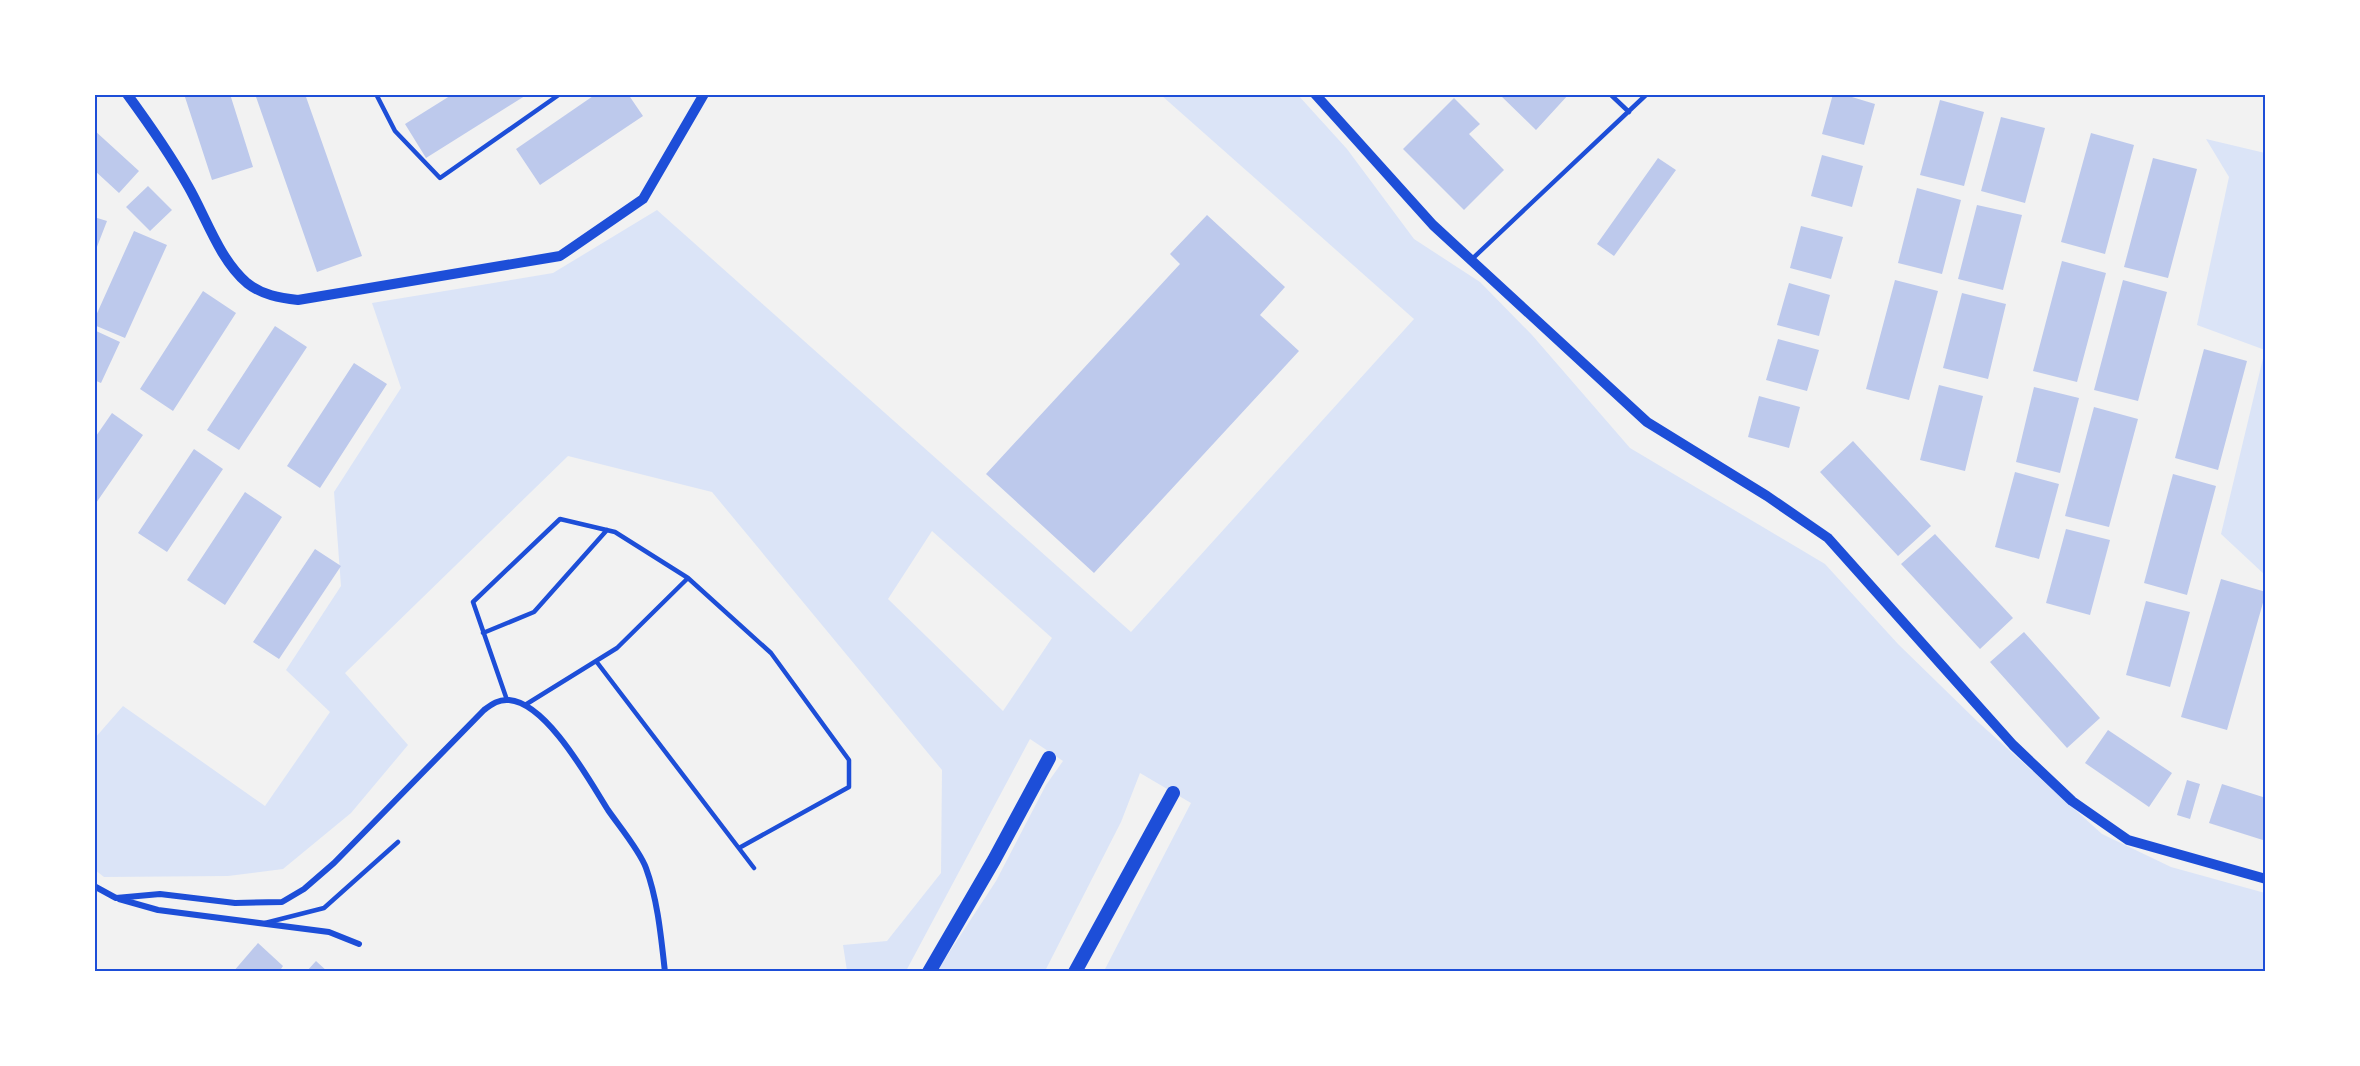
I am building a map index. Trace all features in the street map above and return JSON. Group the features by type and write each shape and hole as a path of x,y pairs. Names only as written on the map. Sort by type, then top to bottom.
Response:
{"main road":[{"path":"928,972 994,860 1049,758"},
{"path":"1075,972 1173,793"}],"street":[{"path":"127,94 154,131 188,186 226,258 236,272 257,290 282,298 298,300 560,256 643,199 704,94"},
{"path":"1315,94 1433,225 1647,422 1767,496 1828,538 2013,745 2072,801 2128,840 2265,879"},
{"path":"116,898 159,894 235,903 282,902 304,889 334,863 484,710 498,701 507,700 525,705 548,723 570,751 646,866 658,911 665,972"},
{"path":"94,886 116,898 158,910 329,932 359,944"}],"lane":[{"path":"376,94 395,131 440,178 560,94"},
{"path":"1610,94 1629,112"},
{"path":"1471,260 1647,94"},
{"path":"507,700 473,602 560,519 615,532 688,578 771,653 849,760 849,787 739,848"},
{"path":"483,633 534,612 607,530"},
{"path":"525,705 617,648 688,578"},
{"path":"596,662 754,868"},
{"path":"262,923 324,908 398,842"}],"shaded area":[{"path":"1161,95 1298,95 1347,149 1414,239 1480,282 1532,335 1630,448 1825,564 1898,644 1978,722 2102,834 2171,867 2265,893 2266,971 1104,971 1191,803 1140,773 1121,822 1045,971 937,971 996,881 1046,785 1063,761 1030,739 906,971 847,971 843,945 887,941 941,873 942,770 712,492 568,456 345,673 408,745 351,813 283,869 228,876 104,877 95,870 95,738 123,706 265,806 330,712 286,670 341,586 334,492 401,388 372,303 553,273 657,210 1131,632 1414,319","holes":["932,531 1052,638 1003,711 888,599"]},
{"path":"2206,139 2265,153 2265,350 2197,325 2229,177"},
{"path":"2265,350 2265,575 2221,534"}],"building":[{"path":"184,94 230,94 253,167 212,180"},
{"path":"255,94 305,94 362,256 317,272"},
{"path":"453,94 528,94 426,158 405,124"},
{"path":"596,94 628,94 643,116 540,185 516,149"},
{"path":"1499,94 1569,94 1536,130"},
{"path":"1833,94 1842,94 1875,104 1864,145 1822,134"},
{"path":"1454,98 1480,124 1469,134 1504,170 1464,210 1403,149"},
{"path":"1940,100 1984,112 1964,186 1920,175"},
{"path":"2001,117 2045,128 2025,203 1981,191"},
{"path":"94,130 139,171 119,193 94,170"},
{"path":"2091,133 2134,145 2105,254 2061,242"},
{"path":"1822,155 1863,166 1852,207 1811,196"},
{"path":"1658,158 1676,170 1614,256 1597,244"},
{"path":"2153,158 2197,169 2168,278 2124,267"},
{"path":"148,186 172,210 150,231 126,207"},
{"path":"1917,188 1961,200 1942,274 1898,263"},
{"path":"1977,205 2022,215 2003,290 1958,279"},
{"path":"1207,215 1285,287 1260,315 1299,351 1094,573 986,474 1180,264 1170,254"},
{"path":"94,217 107,221 95,252 94,252"},
{"path":"1801,226 1843,237 1831,279 1790,268"},
{"path":"134,231 167,245 125,338 94,325 94,320"},
{"path":"2062,261 2106,273 2077,382 2033,371"},
{"path":"1895,280 1938,291 1909,400 1866,389"},
{"path":"2123,280 2167,292 2138,401 2094,390"},
{"path":"1789,283 1830,295 1819,336 1777,325"},
{"path":"203,291 236,313 173,411 140,389"},
{"path":"1962,293 2006,304 1988,379 1943,368"},
{"path":"275,326 307,347 239,450 207,430"},
{"path":"94,330 120,342 101,383 94,380"},
{"path":"1778,339 1819,350 1807,391 1766,380"},
{"path":"2204,349 2247,361 2218,470 2175,458"},
{"path":"354,363 387,384 320,488 287,466"},
{"path":"1939,385 1983,396 1965,471 1920,460"},
{"path":"2034,387 2079,398 2060,473 2016,462"},
{"path":"1759,396 1800,407 1789,448 1748,437"},
{"path":"2094,407 2138,419 2109,527 2065,516"},
{"path":"112,413 143,435 94,506 94,439"},
{"path":"1853,441 1931,526 1898,556 1820,472"},
{"path":"194,449 223,469 167,552 138,533"},
{"path":"2015,472 2059,484 2039,559 1995,547"},
{"path":"2173,474 2216,486 2187,595 2144,583"},
{"path":"245,492 282,517 225,605 187,580"},
{"path":"2066,529 2110,540 2090,615 2046,603"},
{"path":"1935,534 2013,618 1980,649 1901,564"},
{"path":"315,549 341,566 279,659 253,642"},
{"path":"2221,579 2266,592 2227,730 2181,717"},
{"path":"2146,601 2190,612 2170,687 2126,675"},
{"path":"2024,632 2100,718 2067,748 1990,662"},
{"path":"2108,730 2172,773 2149,807 2085,763"},
{"path":"2187,780 2200,784 2190,819 2177,815"},
{"path":"2222,784 2266,798 2266,841 2209,823"},
{"path":"258,943 283,966 279,972 233,972"},
{"path":"316,961 328,972 306,972"}]}
